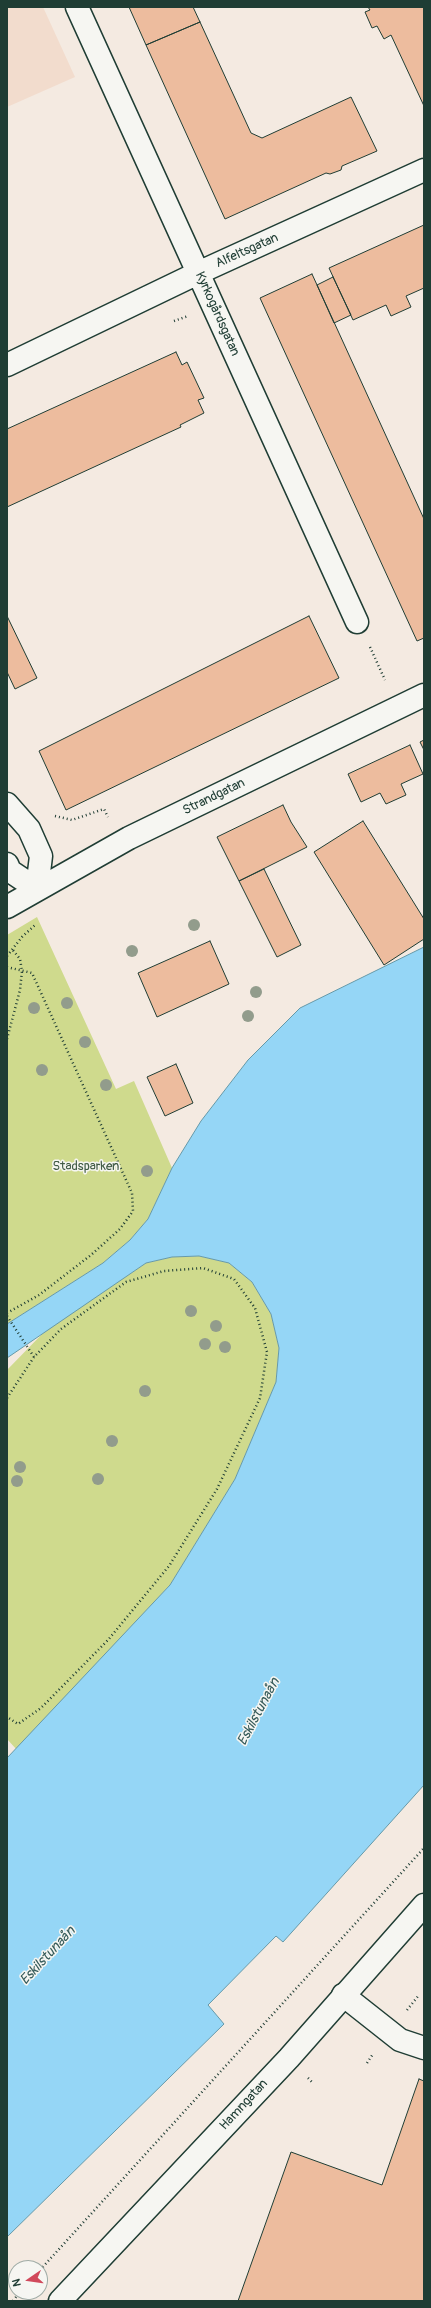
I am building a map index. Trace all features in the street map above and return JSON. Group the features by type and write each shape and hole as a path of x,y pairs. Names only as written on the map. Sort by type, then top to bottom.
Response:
{"street":[{"name":"Kyrkogårdsgatan","path":"77,7 357,622"},
{"name":"Alfeltsgatan","path":"7,365 198,273 424,170"},
{"name":"Strandgatan","path":"7,907 129,838 424,695"},
{"path":"7,804 30,829 41,856 37,889 10,871 7,864"},
{"name":"Hamngatan","path":"60,2301 289,2058 424,1905"},
{"path":"343,1995 400,2040 424,2048"}],"path":[{"path":"357,622 362,628 385,680"},
{"path":"7,1039 20,990 22,971 20,960 12,949"},
{"path":"7,967 32,972 132,1193 133,1211 120,1229 91,1255 39,1296 7,1315 34,1357"},
{"path":"7,1398 34,1357 61,1329 126,1282 164,1271 202,1268 234,1279 255,1308 266,1352 260,1398 217,1489 169,1566 108,1640 41,1708 18,1724 7,1717"},
{"path":"48,2261 424,1848"}],"shaded area":[{"path":"7,7 43,7 75,77 7,107"}],"green space":[{"name":"Stadsparken","path":"37,917 116,1089 134,1081 172,1168 148,1219 130,1240 103,1263 7,1324 7,935"},
{"path":"199,1256 229,1263 252,1282 271,1314 279,1348 276,1382 235,1479 170,1585 17,1750 7,1739 7,1370 47,1329 146,1263 172,1257"}],"water":[{"name":"Eskilstunaån","path":"424,947 424,1785 283,1942 276,1936 208,2005 224,2024 7,2237 7,1758 170,1585 235,1479 276,1382 279,1348 271,1314 252,1282 229,1263 199,1256 172,1257 146,1263 7,1358 7,1324 103,1263 130,1240 148,1219 172,1168 201,1121 248,1060 300,1008"}],"building":[{"path":"129,7 193,7 200,22 146,45"},
{"path":"368,7 424,7 424,106 391,35 384,39 377,26 372,28 365,12 370,10"},
{"path":"200,22 251,133 262,138 351,97 377,151 342,166 341,170 330,174 326,173 225,219 146,45"},
{"path":"424,225 424,288 406,296 411,307 391,316 386,305 353,320 329,268"},
{"path":"312,274 424,519 424,638 417,641 260,298"},
{"path":"333,277 351,315 334,323 317,285"},
{"path":"176,352 182,365 187,362 204,398 198,400 204,413 180,425 181,427 7,507 7,429"},
{"path":"7,616 37,678 15,689 7,672"},
{"path":"309,616 339,678 66,810 39,751"},
{"path":"424,740 424,750 420,742"},
{"path":"410,745 423,774 401,784 406,795 386,804 380,793 361,802 348,774"},
{"path":"283,805 291,822 307,847 239,881 217,837"},
{"path":"363,821 424,919 424,939 384,965 314,852"},
{"path":"264,869 301,945 277,957 239,881"},
{"path":"210,941 229,984 157,1017 138,973"},
{"path":"176,1064 193,1103 165,1116 147,1077"},
{"path":"419,2079 424,2081 424,2301 238,2301 291,2152 382,2185"}]}
